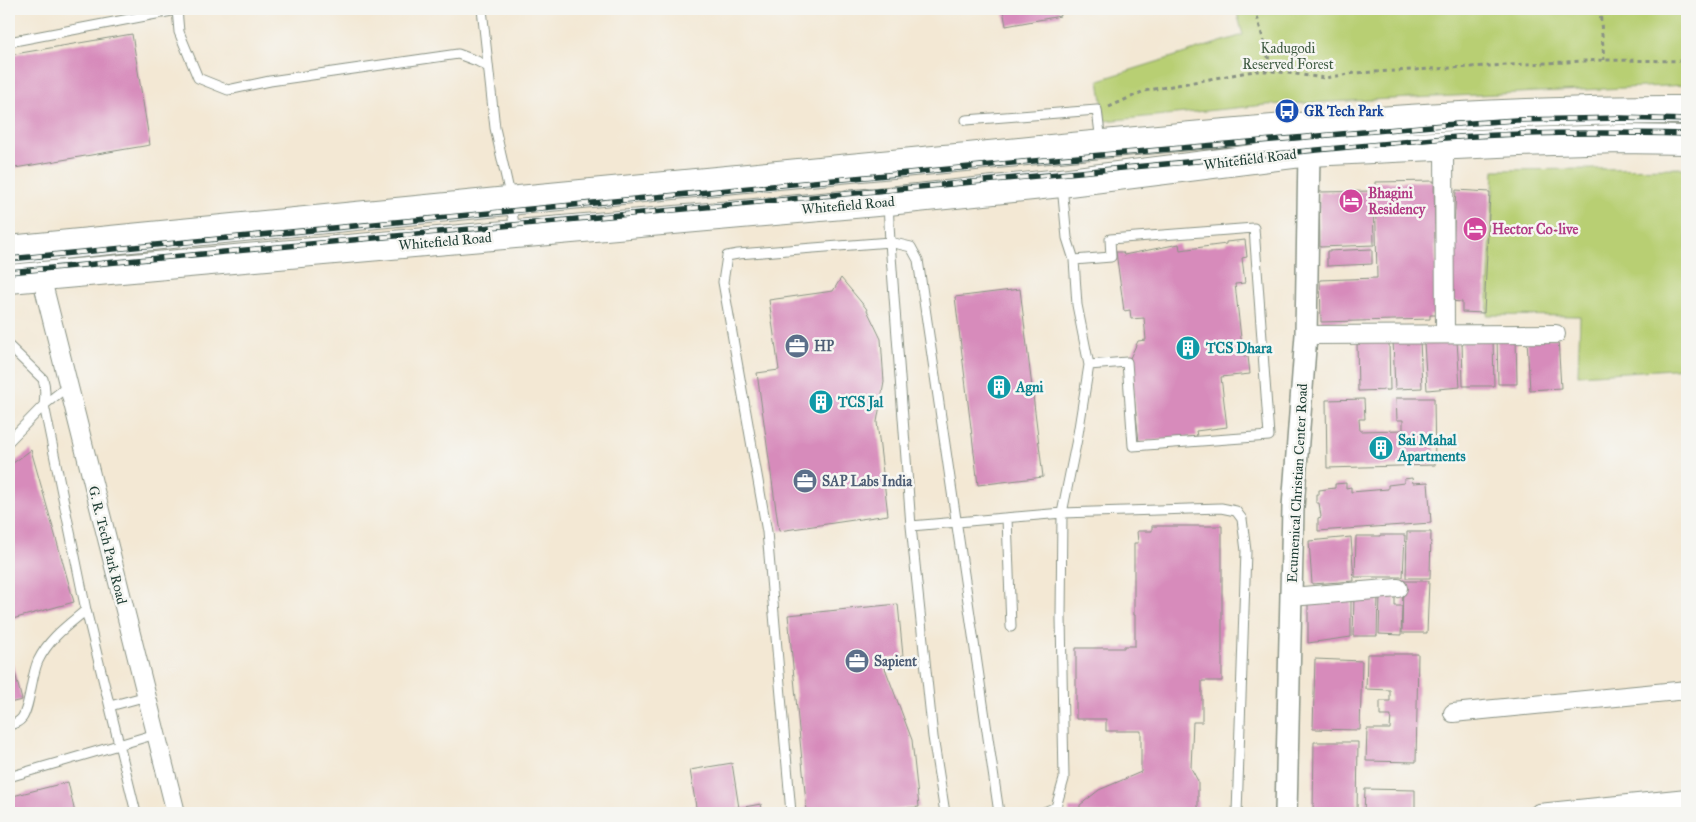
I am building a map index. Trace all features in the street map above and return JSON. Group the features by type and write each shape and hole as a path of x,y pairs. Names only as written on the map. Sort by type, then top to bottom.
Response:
{"main road":[{"name":"Whitefield Road","path":"9,250 1101,144 1488,114 1687,110"},
{"name":"Whitefield Road","path":"9,279 888,201 1061,183 1309,152 1444,145 1611,140 1687,140"}],"street":[{"path":"1444,145 1445,334"},
{"name":"Ecumenical Christian Center Road","path":"1286,813 1293,507 1306,335 1309,152"},
{"name":"G. R. Tech Park Road","path":"41,276 176,813"},
{"path":"1306,335 1556,334"},
{"path":"1291,597 1398,588"},
{"path":"1453,713 1687,690"},
{"path":"1539,813 1687,798"}],"lane":[{"path":"9,42 177,9 180,32 198,78 228,90 458,54 488,67"},
{"path":"482,9 495,128 508,186 515,234"},
{"path":"966,120 1097,110 1101,144"},
{"path":"1042,813 1056,807 1064,779 1061,617 1062,513 1078,434 1088,365 1077,305 1074,260 1067,238 1061,183"},
{"path":"888,201 911,526 933,737 945,813"},
{"path":"1074,260 1111,257 1110,239 1254,228 1269,436 1133,446 1127,362 1088,365"},
{"path":"791,813 767,532 723,282 727,256 890,242 911,247 918,260 999,813"},
{"path":"9,346 43,379 46,391 44,405 86,610 136,813"},
{"path":"9,441 44,405 68,386"},
{"path":"911,526 1062,513 1220,508 1236,511 1242,519 1246,551 1237,813"},
{"path":"1007,518 1012,627"},
{"path":"9,725 16,723 22,718 33,672 50,641 86,610"},
{"path":"110,706 147,696"},
{"path":"9,776 156,734"}],"path":[{"path":"1255,9 1272,71"},
{"path":"1600,9 1604,60"},
{"path":"1097,110 1103,110 1144,91 1239,73 1272,71 1326,78 1355,74 1604,60 1687,61"}],"green space":[{"name":"Kadugodi Reserved Forest","path":"1236,9 1687,9 1687,85 1265,105 1105,121 1099,80 1243,35"},
{"path":"1687,168 1687,368 1578,375 1580,316 1487,315 1494,170"}],"building":[{"path":"1003,9 1059,9 1060,16 1006,26"},
{"path":"132,34 150,145 9,169 9,55"},
{"path":"1434,181 1437,315 1430,315 1430,319 1321,322 1320,280 1377,278 1375,182"},
{"path":"1456,190 1490,192 1484,313 1462,312 1462,302 1450,301"},
{"path":"1373,191 1374,245 1320,247 1319,192"},
{"name":"TCS Dhara","path":"1245,240 1247,257 1242,258 1245,283 1235,284 1243,356 1248,356 1250,374 1221,377 1227,427 1196,431 1197,436 1139,442 1130,358 1138,341 1146,340 1144,318 1131,319 1130,310 1124,311 1116,252 1123,252 1124,255 1179,244 1180,250"},
{"path":"1372,249 1372,264 1327,266 1327,251"},
{"name":"TCS Jal","path":"841,278 866,308 881,339 884,382 877,422 888,515 779,531 757,373 779,370 769,300 833,291"},
{"name":"Agni","path":"1020,289 1043,477 978,485 955,297"},
{"path":"1497,336 1516,336 1517,384 1498,384"},
{"path":"1493,338 1494,386 1463,386 1462,339"},
{"path":"1558,338 1561,388 1530,390 1527,340"},
{"path":"1420,339 1422,388 1395,389 1393,340"},
{"path":"1389,341 1390,390 1358,391 1357,342"},
{"path":"1457,341 1460,387 1427,390 1424,343"},
{"name":"Sai Mahal Apartments","path":"1396,398 1434,398 1435,465 1327,468 1326,400 1364,399 1365,419 1359,419 1360,431 1403,430 1403,420 1397,420"},
{"path":"31,450 74,602 9,620 9,466"},
{"path":"1412,478 1413,483 1428,482 1431,523 1318,531 1318,518 1321,517 1319,503 1316,503 1316,494 1319,494 1319,490 1335,488 1335,484 1346,483 1346,488 1351,487 1351,492 1388,489 1388,485 1404,483 1404,479"},
{"path":"1152,526 1222,526 1222,681 1202,681 1202,722 1193,722 1191,768 1198,781 1198,813 1069,813 1069,808 1080,808 1080,805 1099,790 1141,772 1141,731 1106,731 1106,719 1076,719 1076,648 1124,648 1124,646 1135,646 1134,543 1138,543 1137,531 1152,531"},
{"path":"1407,532 1431,532 1430,578 1406,578"},
{"path":"1405,535 1403,577 1355,577 1356,536"},
{"path":"1351,537 1354,581 1312,584 1309,541"},
{"path":"1403,581 1429,581 1427,633 1402,633"},
{"path":"1354,596 1378,596 1377,636 1353,636"},
{"path":"1380,596 1395,596 1395,606 1402,606 1401,635 1379,634"},
{"path":"1351,597 1351,637 1308,643 1308,601"},
{"path":"898,604 903,656 882,660 912,740 919,807 859,813 807,813 788,615"},
{"path":"9,650 22,700 9,703"},
{"path":"1367,654 1418,654 1416,762 1366,761 1367,729 1390,729 1391,716 1380,716 1380,701 1390,701 1390,690 1366,689"},
{"path":"1315,659 1362,661 1360,730 1313,729"},
{"path":"1314,742 1358,742 1357,813 1313,813"},
{"path":"732,763 739,808 761,804 763,813 697,813 690,770"},
{"path":"68,782 75,813 9,813 9,797"},
{"path":"1365,789 1415,790 1415,813 1364,813"}],"railway":[{"path":"9,259 1022,162 1443,125 1516,120 1621,118 1687,120"},
{"path":"9,272 1445,138 1566,133 1687,134"}],"place":[{"name":"GR Tech Park","path":"1287,111"},
{"name":"Bhagini Residency","path":"1351,201"},
{"name":"Hector Co-live","path":"1475,229"},
{"name":"HP","path":"797,346"},
{"name":"TCS Dhara","path":"1188,348"},
{"name":"Agni","path":"999,387"},
{"name":"TCS Jal","path":"821,402"},
{"name":"Sai Mahal Apartments","path":"1381,448"},
{"name":"SAP Labs India","path":"805,481"},
{"name":"Sapient","path":"857,661"}]}
